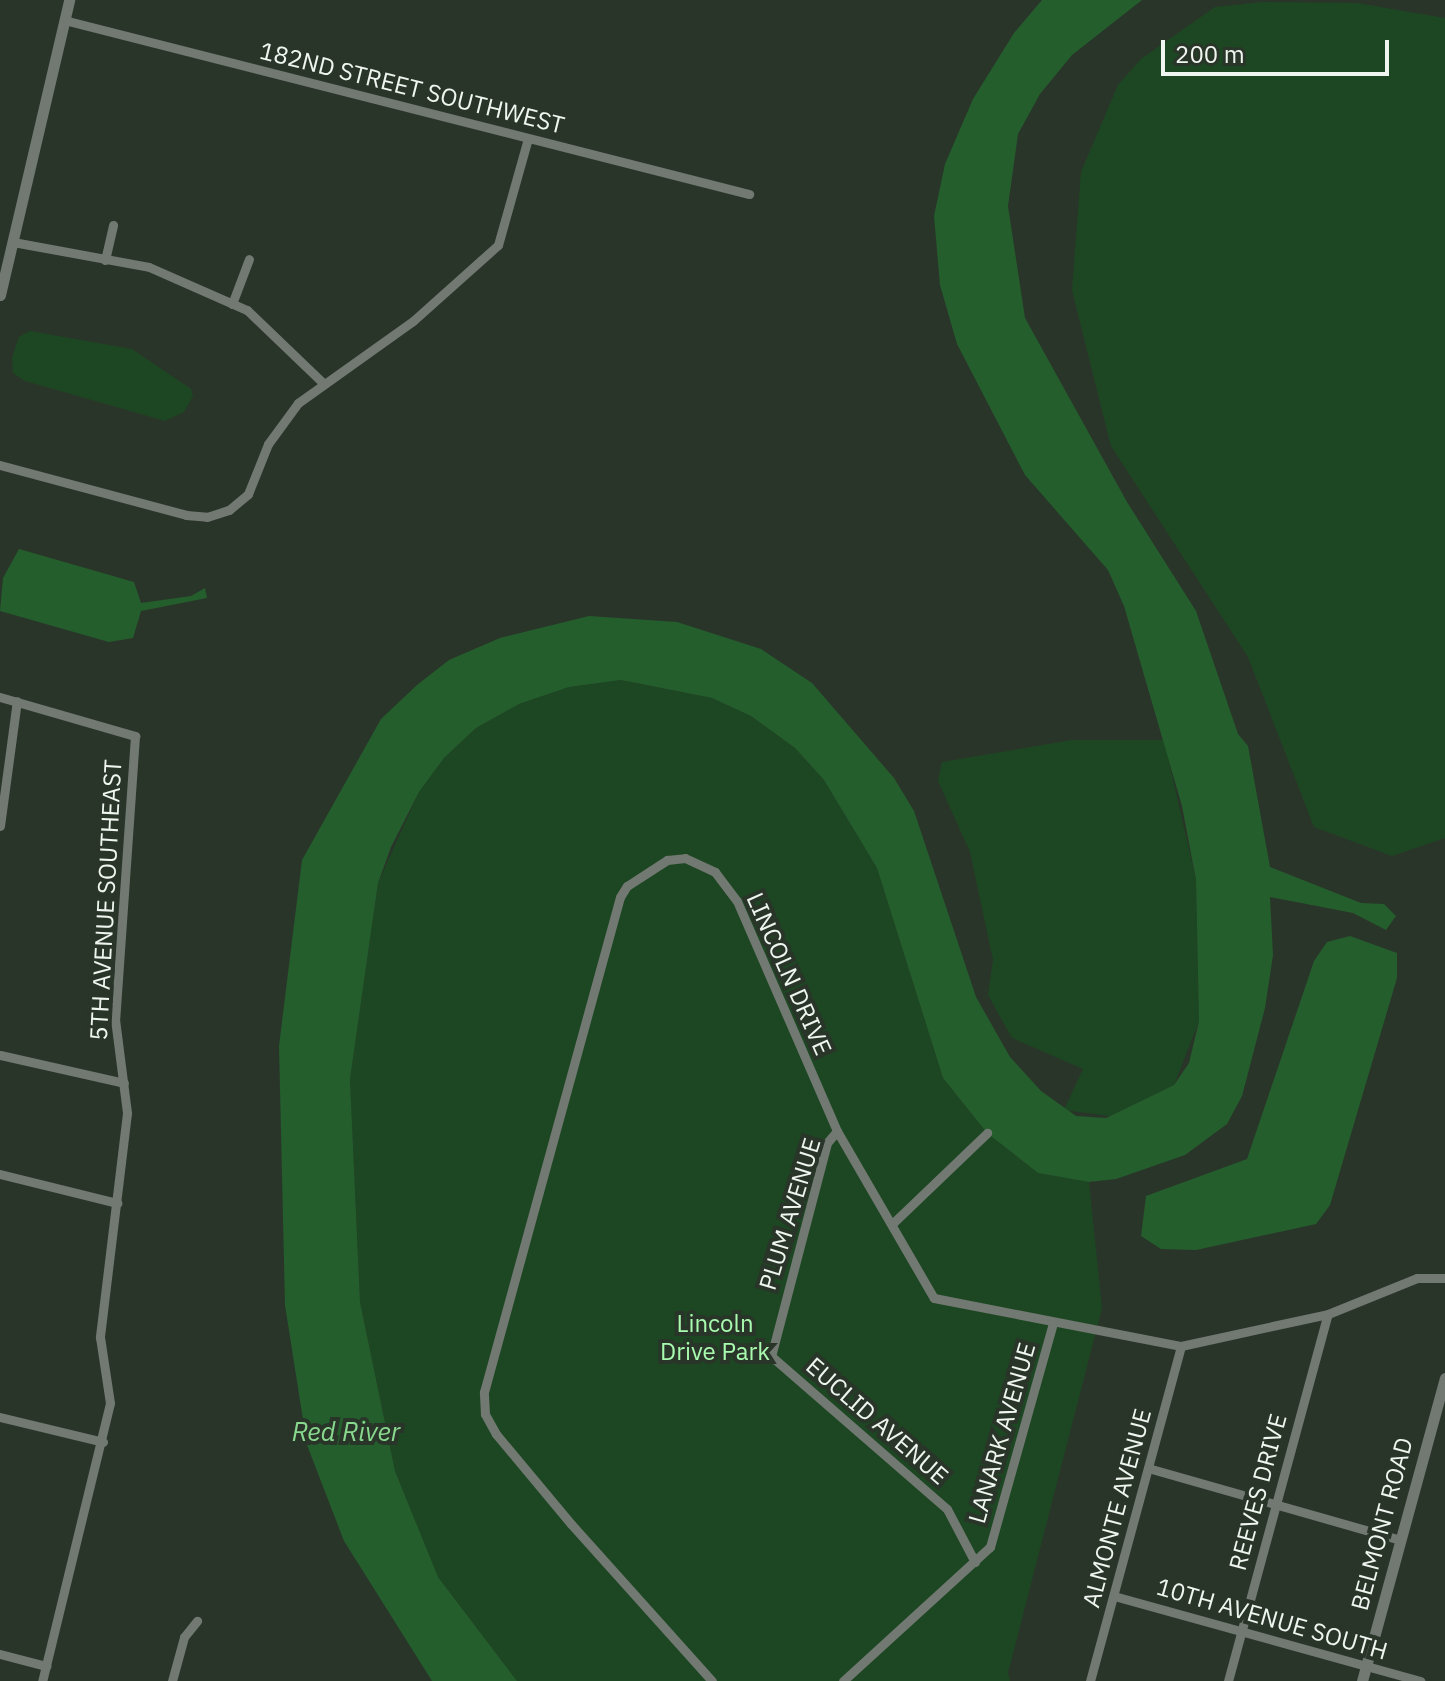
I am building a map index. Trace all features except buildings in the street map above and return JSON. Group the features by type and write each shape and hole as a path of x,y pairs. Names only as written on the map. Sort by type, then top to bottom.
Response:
{"street":[{"path":"0,295 69,0"},
{"name":"182ND STREET SOUTHWEST","path":"64,20 749,194"},
{"path":"0,465 196,517 219,514 243,500 278,426 323,383 413,321 498,245 528,138"},
{"path":"105,260 113,225"},
{"path":"13,242 149,267 232,304 258,317 323,383"},
{"path":"232,304 249,259"},
{"path":"0,697 17,701 0,826"},
{"name":"5TH AVENUE SOUTHEAST","path":"17,701 135,733 115,1019 127,1113 100,1337 110,1390 103,1442 42,1681"},
{"name":"LINCOLN DRIVE","path":"712,1681 571,1524 496,1434 485,1414 484,1392 627,886 667,860 685,858 715,872 737,901 837,1131 934,1298 1181,1346 1328,1314 1417,1278 1445,1278"},
{"path":"0,1055 106,1083 124,1083"},
{"name":"PLUM AVENUE","path":"771,1356 827,1143 837,1131"},
{"path":"892,1224 987,1133"},
{"path":"0,1174 117,1203"},
{"name":"REEVES DRIVE","path":"1228,1681 1328,1314"},
{"name":"LANARK AVENUE","path":"843,1681 975,1562 998,1527 1053,1323"},
{"name":"ALMONTE AVENUE","path":"1090,1681 1181,1346"},
{"name":"EUCLID AVENUE","path":"771,1356 947,1509 975,1562"},
{"name":"BELMONT ROAD","path":"1362,1681 1401,1540 1440,1420 1445,1378"},
{"path":"0,1417 103,1442"},
{"path":"1148,1468 1401,1540"},
{"name":"10TH AVENUE SOUTH","path":"1114,1596 1420,1681"},
{"path":"172,1681 184,1637 197,1621"},
{"path":"0,1654 46,1666"}],"green space":[{"path":"1263,2 1357,3 1445,18 1445,838 1392,856 1314,827 1248,657 1111,446 1072,290 1081,172 1118,85 1141,59 1215,7"},
{"path":"30,331 132,349 191,389 193,396 184,412 165,421 25,381 13,373 12,358 19,337"},
{"name":"Lincoln Drive Park","path":"621,680 712,698 751,716 795,748 824,780 877,868 943,1078 987,1133 1038,1173 1089,1182 1102,1308 1008,1673 1010,1681 517,1681 438,1577 395,1471 360,1302 350,1079 378,883 419,792 444,758 476,728 519,704 569,687"},
{"path":"1072,740 1164,740 1196,880 1199,1021 1174,1085 1110,1116 1064,1110 1083,1069 1012,1038 988,995 993,960 970,852 938,781 942,762"}],"water":[{"name":"Red River","path":"1042,0 1142,0 1072,55 1040,94 1018,134 1008,206 1025,318 1127,502 1196,611 1238,734 1248,746 1270,867 1361,903 1384,904 1396,916 1386,930 1353,913 1270,897 1273,955 1265,1008 1242,1096 1227,1124 1185,1155 1116,1179 1089,1182 1038,1173 987,1133 943,1078 877,868 824,780 795,748 751,716 712,698 621,680 569,687 519,704 476,728 444,758 419,792 391,847 378,883 350,1079 360,1302 395,1471 438,1577 517,1681 432,1681 344,1541 307,1445 285,1305 279,1046 302,860 381,719 417,685 449,660 500,638 589,616 677,622 761,649 812,683 894,778 914,811 976,997 1010,1057 1041,1091 1076,1116 1106,1118 1174,1085 1189,1063 1199,1021 1196,880 1182,806 1124,606 1108,570 1025,475 957,344 940,285 934,216 945,164 973,99 1014,33"},
{"path":"19,549 134,582 141,603 191,596 205,588 207,598 141,611 133,638 109,642 0,611 3,578"},
{"path":"1350,936 1397,953 1397,978 1330,1205 1316,1224 1196,1250 1161,1249 1141,1236 1146,1196 1247,1159 1314,961 1327,942"}]}
